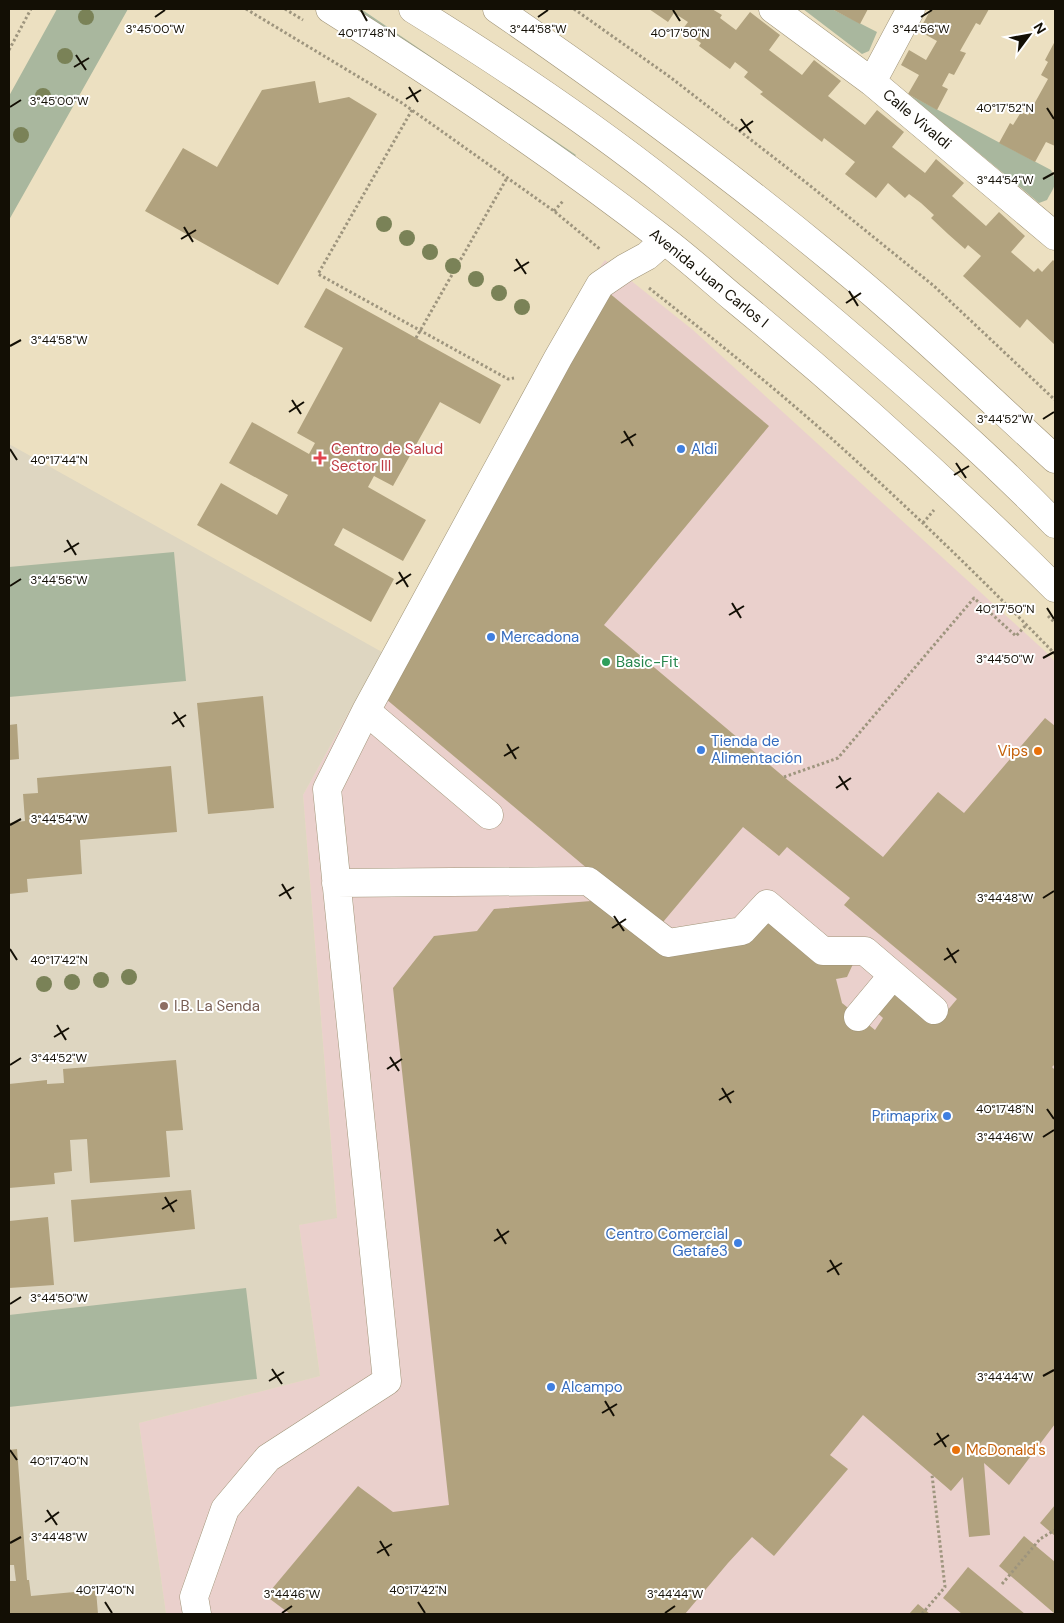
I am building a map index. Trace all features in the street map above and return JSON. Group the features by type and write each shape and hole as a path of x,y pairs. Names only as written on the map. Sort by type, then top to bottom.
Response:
{"main road":[{"path":"413,9 523,79 671,187 884,364 1023,491 1055,524"},
{"path":"497,9 553,47 731,178 834,261 943,356 1055,460"},
{"name":"Calle Vivaldi","path":"773,9 872,82 1052,223"},
{"path":"872,82 911,9"},
{"name":"Avenida Juan Carlos I","path":"320,17 424,69 560,163 664,241 798,350 888,429 970,504 1055,588"},
{"path":"197,1614 194,1596 225,1508 268,1458 388,1381 327,789 366,711 558,358 600,285 647,256 664,241"},
{"path":"366,711 490,815"},
{"path":"336,883 588,881 668,943 742,931 767,904 823,951 865,951 889,962 934,1010"},
{"path":"858,1017 889,962"}],"path":[{"path":"9,50 31,9"},
{"path":"246,9 412,110 554,212 602,251 606,260 625,268 738,359 841,447 923,523 1055,654"},
{"path":"285,9 320,17"},
{"path":"574,9 670,77 793,172 934,286 1055,400"},
{"path":"412,110 318,274 508,379 516,378"},
{"path":"416,338 507,178"},
{"path":"562,194 566,197"},
{"path":"784,777 838,758 974,598 1016,636 1026,625"},
{"path":"1046,614 1055,623"},
{"path":"922,1614 945,1587 932,1475"},
{"path":"1002,1584 1040,1539 1055,1530"}],"shaded area":[{"path":"605,260 693,330 1055,662 1055,1614 166,1614 139,1423 320,1376 299,1225 337,1217 303,795 578,298"},
{"name":"I.B. La Senda","path":"9,444 382,652 303,795 337,1218 299,1225 320,1376 139,1423 166,1614 9,1614"}],"green space":[{"path":"57,9 128,9 9,220 9,96"},
{"path":"348,9 364,11 576,155 572,160"},
{"path":"803,9 832,9 877,32 869,51 862,54"},
{"path":"908,94 1051,170 1055,182 1047,200 1039,203"},
{"path":"174,552 186,681 9,697 9,567"},
{"path":"246,1288 257,1379 9,1407 9,1315"}],"building":[{"path":"649,9 712,9 722,15 720,18 736,30 750,12 780,35 769,50 802,75 814,60 841,81 828,96 865,125 877,110 904,132 892,147 925,173 936,159 964,183 952,196 986,226 999,212 1025,236 1011,252 1034,272 1038,268 1042,272 1053,260 1055,262 1055,345 1027,319 1020,328 963,276 981,256 968,245 965,249 948,234 931,218 934,215 921,203 909,194 905,198 888,183 876,198 845,174 855,162 824,138 822,142 760,94 763,92 744,77 748,72 735,62 730,69 699,46 701,43 682,30 688,22 674,13 668,22"},
{"path":"832,9 868,9 860,24"},
{"path":"931,9 989,9 980,25 976,23 960,51 966,53 954,75 949,73 942,86 948,89 937,110 908,94 919,75 901,65 909,50 926,60 937,41 919,31"},
{"path":"1055,41 1055,146 1046,142 1035,162 999,143 1010,123 1013,125 1021,112 1028,115 1048,79 1041,75 1048,62 1045,60"},
{"path":"315,81 319,103 349,97 377,114 278,285 145,211 183,148 217,167 262,90"},
{"name":"Centro de Salud Sector III","path":"326,288 501,385 480,424 440,402 393,486 374,476 368,487 426,520 403,561 343,528 334,545 394,579 371,622 197,525 221,483 277,515 288,495 229,463 252,422 309,454 315,443 297,433 343,348 304,327"},
{"name":"Centro Comercial Getafe3","path":"608,292 769,426 604,625 784,777 883,857 938,792 964,813 1045,718 1055,726 1055,1064 1052,1067 1055,1070 1055,1424 1009,1485 984,1463 990,1535 969,1537 963,1477 951,1491 863,1415 830,1455 848,1469 774,1556 752,1537 685,1614 290,1614 266,1596 358,1486 393,1512 449,1505 393,988 434,936 477,931 494,909 591,901 663,953 766,921 817,963 853,964 847,977 836,979 842,1003 875,1030 883,1018 874,1010 892,987 936,1024 957,999 844,905 850,898 787,847 779,856 743,827 658,928 386,699"},
{"path":"263,696 274,808 208,814 197,703"},
{"path":"17,724 19,759 9,760 9,725"},
{"path":"171,766 177,832 80,840 82,874 27,879 28,892 9,894 9,823 25,821 23,794 38,793 37,778"},
{"path":"176,1060 183,1130 166,1131 170,1177 90,1183 87,1139 70,1140 72,1171 54,1173 55,1184 9,1188 9,1084 47,1080 47,1084 64,1083 63,1069"},
{"path":"191,1190 195,1229 74,1242 71,1200"},
{"path":"48,1217 54,1285 9,1288 9,1221"},
{"path":"17,1449 27,1580 29,1580 31,1596 96,1590 98,1614 9,1614 9,1581 16,1581 14,1565 9,1565 9,1450"},
{"path":"1055,1505 1055,1536 1040,1523"},
{"path":"1024,1536 1055,1562 1055,1614 999,1566"},
{"path":"968,1567 1025,1614 962,1614 943,1598"},
{"path":"918,1604 930,1614 909,1614"}],"place":[{"name":"Aldi","path":"681,449"},
{"name":"Centro de Salud Sector III","path":"320,458"},
{"name":"Mercadona","path":"491,637"},
{"name":"Basic-Fit","path":"606,662"},
{"name":"Tienda de Alimentación","path":"701,750"},
{"name":"Vips","path":"1038,751"},
{"name":"I.B. La Senda","path":"164,1006"},
{"name":"Primaprix","path":"947,1116"},
{"name":"Centro Comercial Getafe3","path":"738,1243"},
{"name":"Alcampo","path":"551,1387"},
{"name":"McDonald's","path":"956,1450"}]}
